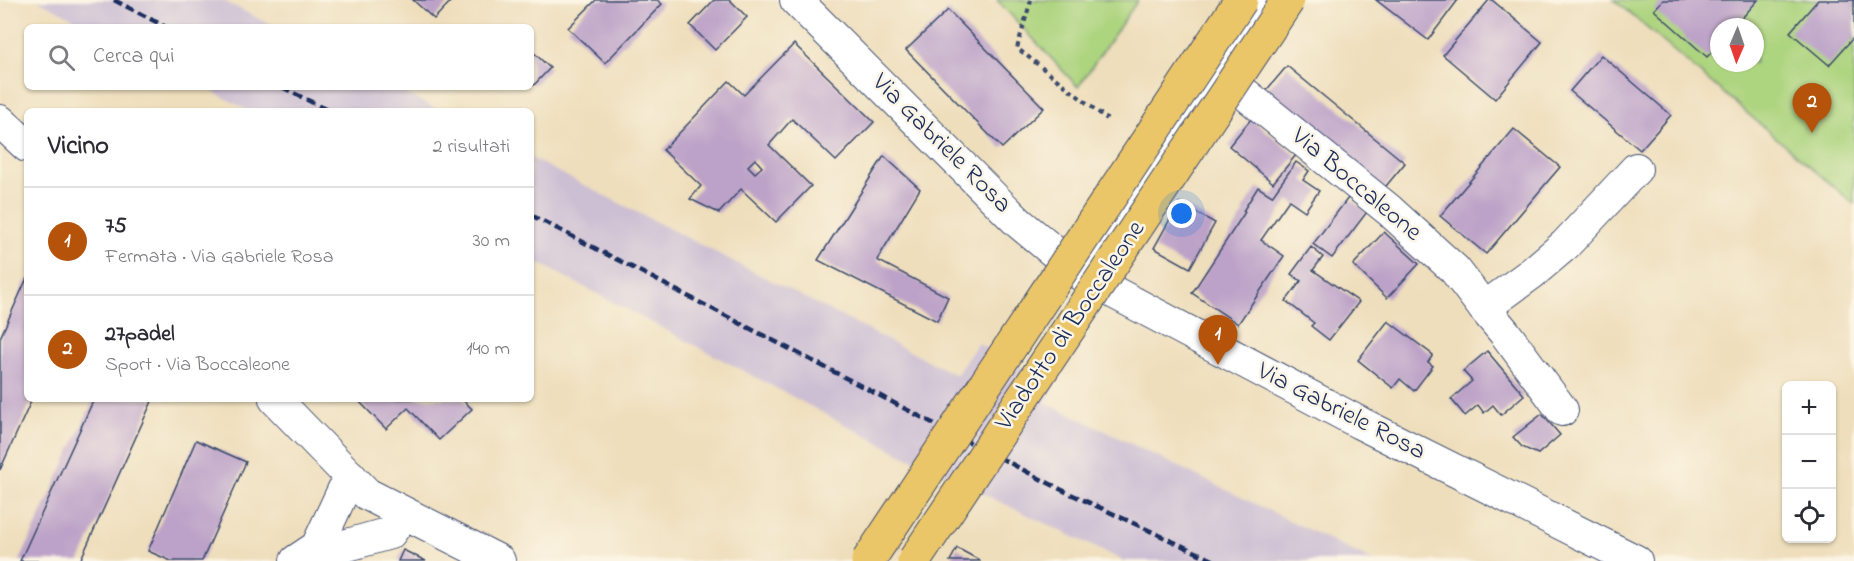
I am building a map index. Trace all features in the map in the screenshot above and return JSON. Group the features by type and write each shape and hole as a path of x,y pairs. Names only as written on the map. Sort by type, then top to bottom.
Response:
{"highway":[{"name":"Viadotto di Boccaleone","path":"868,561 1241,0"},
{"name":"Viadotto di Boccaleone","path":"914,561 1288,0"}],"street":[{"name":"Via Gabriele Rosa","path":"796,0 1018,222 1083,276 1360,423 1636,561"},
{"path":"1083,276 1266,0"},
{"name":"Via Boccaleone","path":"1218,72 1389,210 1455,270 1562,410"},
{"path":"0,121 24,143"},
{"path":"1484,308 1532,273 1565,245 1636,170"},
{"path":"278,402 367,494 499,561"},
{"path":"306,554 350,476"},
{"path":"306,554 390,533 404,514"}],"path":[{"path":"1031,0 1017,48 1107,119"}],"shaded area":[{"path":"38,0 222,0 269,24 84,24"},
{"path":"210,90 399,90 434,108 243,108"},
{"path":"534,160 956,375 978,343 1055,386 1045,402 1373,561 1124,561 897,452 534,261"}],"green space":[{"path":"997,0 1138,0 1078,87"},
{"path":"1614,0 1854,0 1854,204"}],"building":[{"path":"413,0 452,0 434,19"},
{"path":"596,0 657,0 662,4 605,63 568,28"},
{"path":"714,0 730,0 747,17 715,50 690,25"},
{"path":"1376,0 1458,0 1428,40"},
{"path":"1489,0 1492,0 1542,42 1495,99 1443,55"},
{"path":"1663,0 1758,0 1742,18 1710,18 1710,54 1707,57 1654,10"},
{"path":"1818,0 1854,0 1854,37 1829,65 1790,32"},
{"path":"948,10 1044,108 1002,148 906,50"},
{"path":"794,44 874,122 836,161 792,119 769,145 811,186 776,222 741,189 719,213 690,199 701,186 663,150 729,81 744,95","holes":["755,159 762,167 755,173 748,166"]},
{"path":"534,53 550,68 534,85"},
{"path":"1601,55 1671,115 1640,150 1570,91"},
{"path":"1287,66 1405,163 1377,197 1259,99"},
{"path":"1251,119 1296,155 1273,183 1229,146"},
{"path":"1514,129 1560,167 1486,254 1440,216"},
{"path":"884,156 920,189 877,260 948,297 937,321 818,260"},
{"path":"1296,162 1309,171 1303,180 1319,191 1305,211 1289,200 1261,240 1284,256 1238,324 1192,293 1245,212 1243,211 1258,187 1272,196"},
{"path":"1348,198 1367,212 1332,258 1313,244"},
{"path":"1179,203 1215,223 1190,268 1154,248"},
{"path":"1384,232 1419,264 1387,298 1353,265"},
{"path":"1311,247 1323,257 1313,270 1359,302 1329,340 1311,326 1314,323 1286,301 1301,281 1291,274"},
{"path":"24,285 24,402 31,402 0,470 0,338"},
{"path":"1388,321 1433,355 1428,362 1433,366 1414,391 1400,379 1393,388 1358,360"},
{"path":"1487,351 1524,395 1501,415 1493,405 1484,413 1478,405 1465,416 1451,399 1472,381 1463,371"},
{"path":"93,402 152,402 80,561 20,561"},
{"path":"360,402 465,402 472,409 439,440 408,408 386,429"},
{"path":"1542,414 1560,435 1538,454 1522,447 1513,437"},
{"path":"196,440 246,462 202,561 171,561 148,551"},
{"path":"957,548 981,561 950,561"},
{"path":"403,550 426,561 398,561"}],"railway":[{"path":"114,0 160,24"},
{"path":"288,90 323,108"},
{"path":"534,217 1062,490 1215,561"}],"place":[{"name":"27padel","path":"1812,133"},
{"name":"75","path":"1218,365"}]}
